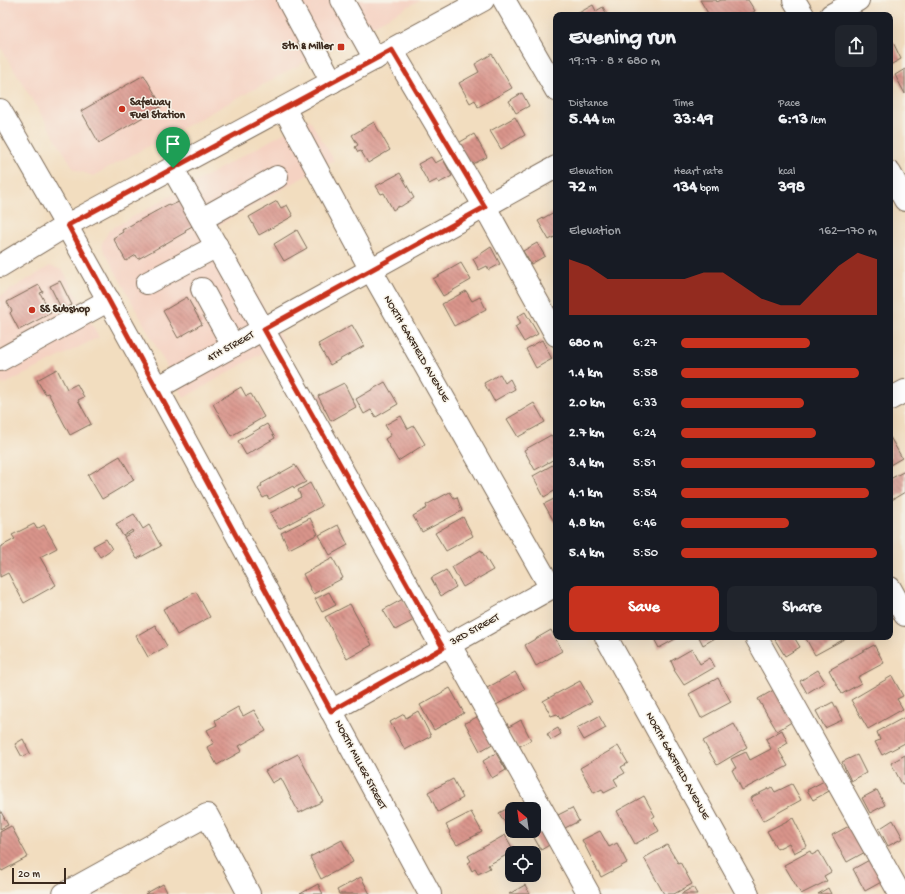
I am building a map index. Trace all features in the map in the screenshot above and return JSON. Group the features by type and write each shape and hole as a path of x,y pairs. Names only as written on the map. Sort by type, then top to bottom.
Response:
{"street":[{"path":"288,0 332,82"},
{"path":"342,0 384,54 485,207 553,330"},
{"path":"0,266 68,225 483,0"},
{"path":"504,0 553,85"},
{"path":"794,0 801,12"},
{"path":"836,12 858,0"},
{"name":"NORTH GARFIELD AVENUE","path":"284,108 371,270 553,586"},
{"name":"NORTH MILLER STREET","path":"0,110 68,225 430,894"},
{"path":"173,168 589,894"},
{"name":"4TH STREET","path":"157,388 553,169"},
{"path":"202,219 277,177"},
{"path":"893,178 905,200"},
{"path":"147,283 217,246"},
{"path":"202,289 233,346"},
{"path":"0,360 109,300"},
{"path":"893,397 905,391"},
{"name":"3RD STREET","path":"331,711 553,586"},
{"path":"893,593 905,615"},
{"name":"NORTH GARFIELD AVENUE","path":"608,640 748,894"},
{"path":"758,640 900,894"},
{"path":"64,894 207,815 249,894"}],"shaded area":[{"path":"0,0 420,0 93,176 74,169 0,46"},
{"path":"309,119 334,160 217,226 283,341 184,398 101,245 109,230"},
{"path":"50,266 63,270 99,337 3,385 0,380 0,296"}],"building":[{"path":"700,0 716,0 717,2 721,0 748,0 755,11 753,12 707,12"},
{"path":"593,5 596,11 603,7 606,12 580,12"},
{"path":"893,42 901,59 893,63"},
{"path":"492,54 512,88 478,107 475,100 470,103 459,83 479,72 475,64"},
{"path":"905,69 905,94 895,75"},
{"name":"Safeway Fuel Station","path":"144,75 162,106 99,143 81,111"},
{"path":"522,93 529,106 516,113 509,101"},
{"path":"515,117 525,135 501,149 490,131"},
{"path":"374,122 390,150 368,163 361,151 358,152 355,147 358,145 352,135"},
{"path":"474,134 487,157 467,167 455,145"},
{"path":"431,157 435,163 443,159 452,176 439,183 437,180 429,184 418,164"},
{"path":"400,173 414,198 393,210 384,193 381,194 376,186"},
{"path":"183,200 196,224 185,230 186,232 138,259 136,255 126,261 113,238 123,232 122,230 169,204 170,206"},
{"path":"277,201 281,208 287,205 293,216 259,235 249,217"},
{"path":"553,213 553,238 549,240 538,221"},
{"path":"297,230 307,248 284,261 274,244"},
{"path":"537,243 545,256 531,264 523,251"},
{"path":"491,247 500,264 489,270 487,266 479,270 473,259"},
{"path":"461,263 471,280 443,296 433,279"},
{"path":"60,281 72,305 62,310 50,286"},
{"path":"39,285 43,292 40,293 51,313 19,330 10,313 12,311 7,302"},
{"path":"466,291 472,301 480,297 486,309 454,326 442,304"},
{"path":"187,297 202,324 178,338 163,311"},
{"path":"525,312 538,334 524,342 515,327 521,323 517,317"},
{"path":"352,325 364,346 330,365 318,344"},
{"path":"542,340 552,359 536,368 526,349"},
{"path":"57,369 67,389 77,384 84,397 78,400 91,424 70,435 48,393 45,394 37,380"},
{"path":"500,374 505,383 510,379 515,389 494,401 484,383"},
{"path":"385,382 398,404 376,417 371,410 364,414 356,399"},
{"path":"344,383 356,407 331,421 318,396"},
{"path":"241,387 246,396 251,394 264,417 231,436 213,404"},
{"path":"534,403 545,422 518,437 507,419"},
{"path":"401,416 408,429 414,426 425,444 398,461 385,439 391,435 385,425"},
{"path":"267,424 275,438 246,455 238,441"},
{"path":"551,435 553,437 553,460 535,470 524,450"},
{"path":"893,442 902,458 893,463"},
{"path":"120,456 134,480 102,499 88,475"},
{"path":"295,465 306,482 294,488 293,486 269,499 267,496 263,498 258,489 262,486 261,484"},
{"path":"553,465 553,492 544,497 533,476"},
{"path":"905,471 905,492 893,499 893,477"},
{"path":"310,483 322,506 279,529 270,513 301,497 298,490"},
{"path":"450,492 454,498 457,497 462,511 422,532 413,516 427,508 426,505"},
{"path":"553,500 553,520 544,504"},
{"path":"134,514 143,529 149,525 161,546 137,559 124,537 133,532 132,530 123,536 116,524"},
{"path":"463,517 473,536 446,551 435,533"},
{"path":"310,518 318,534 289,549 281,533"},
{"path":"34,524 37,529 44,525 57,548 40,557 56,585 24,603 8,573 0,577 0,547 15,539 12,535"},
{"path":"338,525 348,545 330,555 319,535"},
{"path":"106,539 112,549 100,557 93,546"},
{"path":"481,550 493,570 463,587 452,567"},
{"path":"333,558 343,578 313,594 303,574"},
{"path":"446,570 456,587 441,596 431,578"},
{"path":"196,592 210,617 177,635 163,609"},
{"path":"329,592 336,605 322,612 315,599"},
{"path":"403,599 414,620 395,630 383,610"},
{"path":"350,604 372,645 347,659 325,617"},
{"path":"155,625 167,646 148,657 136,636"},
{"path":"551,630 553,634 553,640 556,640 562,651 536,666 525,645"},
{"path":"655,640 674,640 659,648"},
{"path":"700,640 712,640 703,645"},
{"path":"775,640 796,640 800,647 785,656"},
{"path":"807,640 842,640 815,655"},
{"path":"874,645 884,663 858,677 861,683 842,694 829,670"},
{"path":"692,649 700,664 710,658 715,667 684,685 674,670 671,661"},
{"path":"818,670 825,682 807,693 800,681"},
{"path":"515,672 525,689 496,705 487,688"},
{"path":"892,676 903,696 897,699 903,709 868,729 851,700"},
{"path":"718,678 731,702 701,718 689,694"},
{"path":"580,681 592,702 560,719 557,714 551,716 543,701"},
{"path":"779,687 798,718 777,731 758,699"},
{"path":"450,688 464,713 434,730 420,705"},
{"path":"833,702 842,720 825,728 816,711"},
{"path":"238,707 243,716 254,710 266,731 239,746 242,751 217,765 207,747 214,743 207,730 217,725 215,720"},
{"path":"418,711 431,736 405,750 390,722 404,714 406,718"},
{"path":"481,715 496,742 480,751 465,723"},
{"path":"599,716 606,728 584,740 577,728"},
{"path":"905,717 905,743 882,755 875,742 880,740 877,732"},
{"path":"521,720 531,740 518,747 507,728"},
{"path":"734,724 747,747 717,765 703,741"},
{"path":"558,728 561,734 551,740 547,734"},
{"path":"782,730 788,743 778,749 788,766 742,790 732,770 736,768 731,759 746,752 750,760 771,749 766,739"},
{"path":"23,739 30,753 22,757 15,744"},
{"path":"618,746 628,763 621,767 625,773 614,779 618,786 604,793 602,789 594,793 580,768"},
{"path":"496,753 506,770 492,778 483,761"},
{"path":"298,754 323,801 299,813 281,778 272,783 265,771"},
{"path":"857,755 866,773 851,781 842,762"},
{"path":"905,755 905,783 902,784 891,763"},
{"path":"453,779 463,798 438,812 428,792"},
{"path":"826,780 831,790 813,800 807,790"},
{"path":"792,784 801,800 763,821 750,798 772,787 775,792"},
{"path":"877,790 885,805 870,813 862,798"},
{"path":"644,796 655,816 652,818 659,831 635,844 617,811"},
{"path":"572,808 579,821 565,828 558,815"},
{"path":"0,810 8,825 0,829"},
{"path":"505,810 505,823 499,813"},
{"path":"471,812 482,832 457,845 449,833 450,832 446,825"},
{"path":"793,818 807,846 794,853 789,843 777,849 767,831"},
{"path":"893,820 903,838 888,846 879,829"},
{"path":"853,824 867,851 847,862 832,835"},
{"path":"11,826 28,857 2,871 0,868 0,832"},
{"path":"541,829 551,844 541,850 541,846 539,846 534,838 541,838"},
{"path":"600,831 609,847 617,843 627,863 601,877 582,840"},
{"path":"505,835 505,838 507,838 511,846 505,846 505,856 488,865 490,868 478,874 475,869 472,871 468,863 471,861 468,856"},
{"path":"342,840 353,862 321,879 310,857"},
{"path":"667,845 678,863 680,862 692,884 674,894 664,894 644,858"},
{"path":"810,851 812,855 819,851 831,872 824,876 827,881 801,894 784,865"},
{"path":"873,858 885,880 865,891 853,869"},
{"path":"361,877 370,894 339,894 337,890"},
{"path":"163,884 168,894 145,894"},
{"path":"318,884 323,894 300,894"},
{"path":"525,885 530,894 509,894"},
{"path":"693,887 697,894 681,894"},
{"path":"828,888 831,894 818,894"}],"place":[{"name":"5th & Miller","path":"341,47"},
{"name":"Safeway Fuel Station","path":"122,109"},
{"name":"SS Subshop","path":"32,310"}],"route":[{"path":"392,50 485,207 264,329 443,648 331,711 68,225 173,168 392,50"}]}
